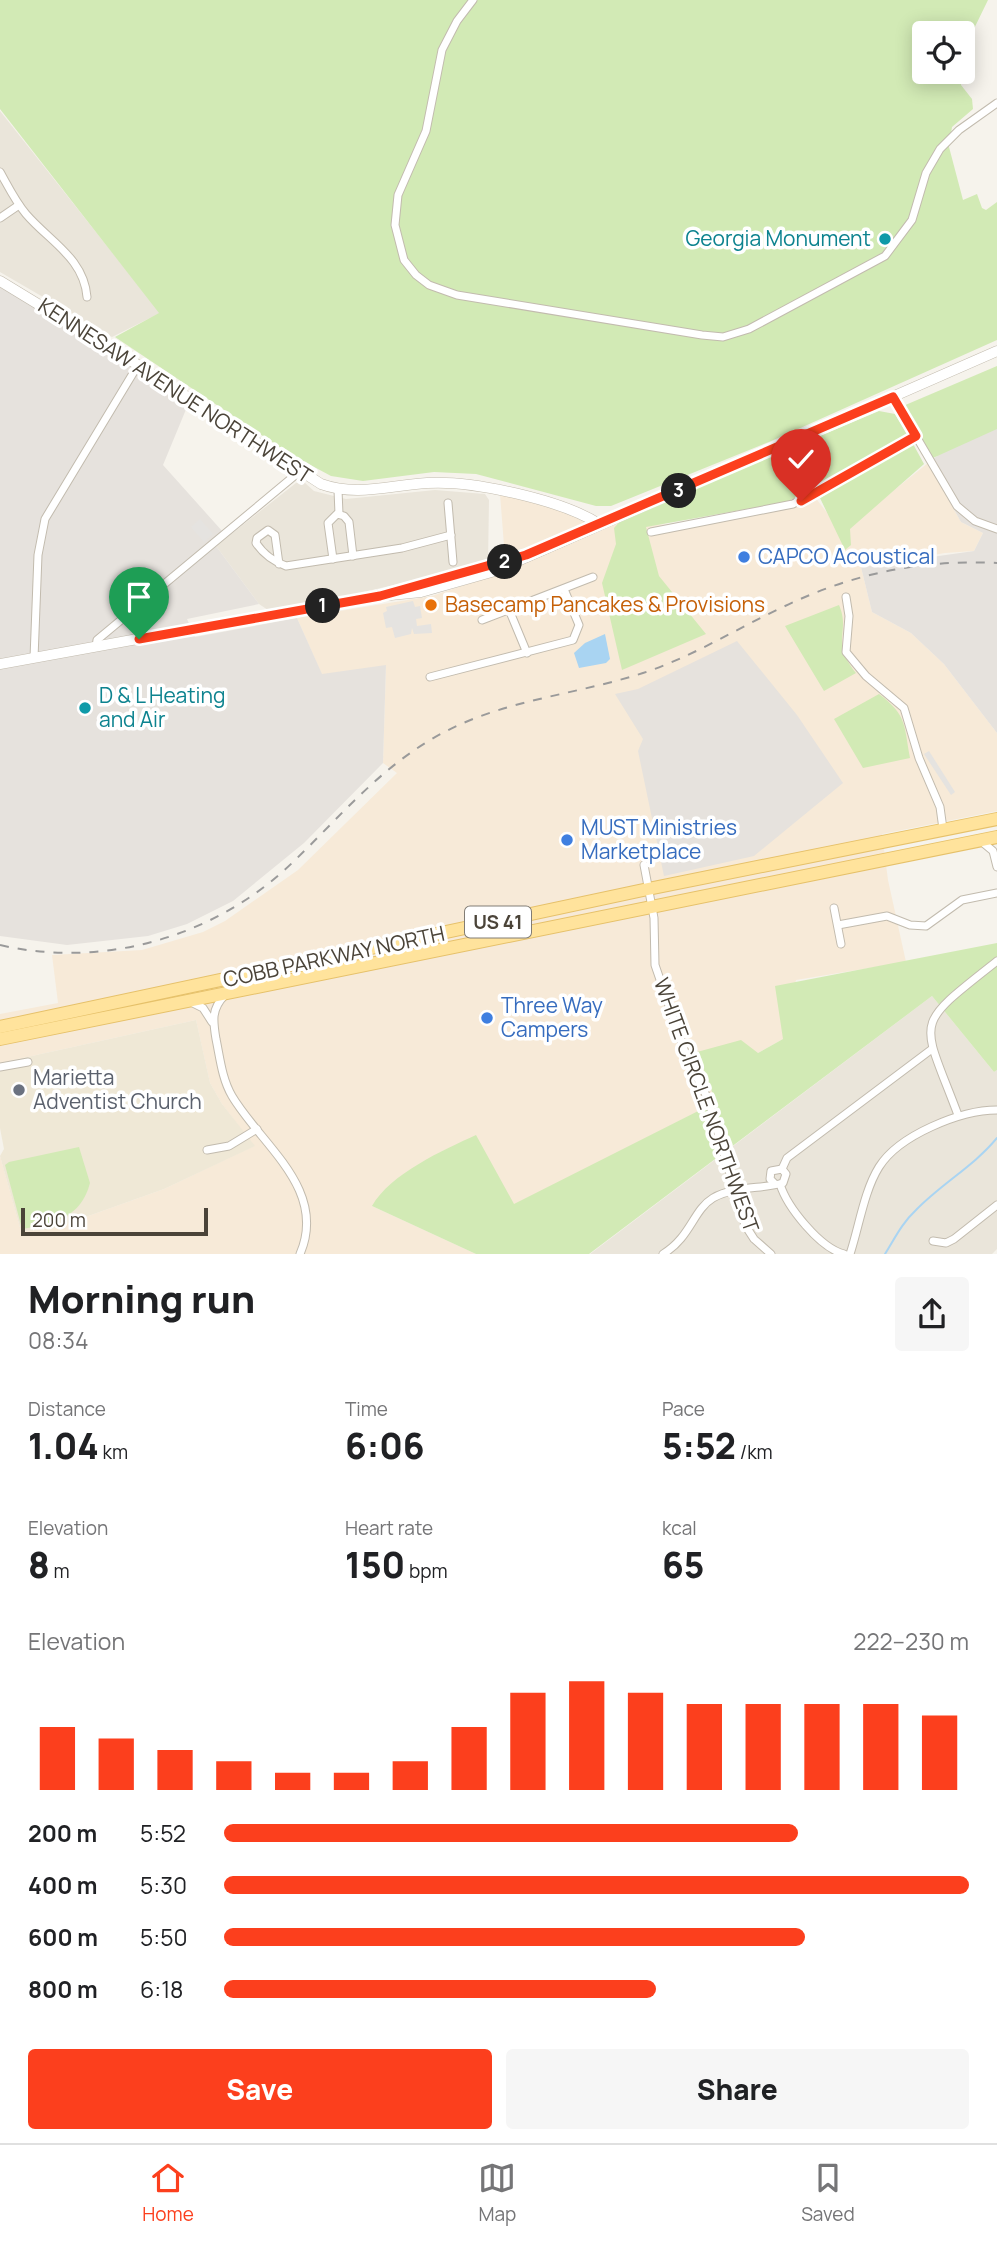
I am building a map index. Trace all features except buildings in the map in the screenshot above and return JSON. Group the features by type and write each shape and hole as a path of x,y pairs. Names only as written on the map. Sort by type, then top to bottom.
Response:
{"main road":[{"name":"COBB PARKWAY NORTH","path":"0,1027 648,889 997,819"},
{"name":"COBB PARKWAY NORTH","path":"0,1039 997,837"}],"street":[{"path":"473,0 452,28 442,50 426,131 398,195 395,225 404,260 416,275 429,285 457,295 702,335 723,337 749,329 885,256 912,220 926,173 940,149 959,130 997,103"},
{"path":"0,172 19,205 73,261 84,279 87,297"},
{"path":"0,218 19,205"},
{"name":"KENNESAW AVENUE NORTHWEST","path":"0,281 138,365 299,472 338,490 369,491 433,482 472,485 578,513 599,524"},
{"path":"0,664 380,596 421,592 470,580 997,352"},
{"path":"893,397 997,358"},
{"path":"34,658 38,555 45,519 138,365"},
{"path":"893,397 957,506 975,521 997,529"},
{"path":"651,532 793,504 916,436"},
{"path":"96,647 97,640 299,472"},
{"path":"338,490 339,514 349,522 353,556"},
{"path":"448,503 453,562"},
{"path":"333,559 328,523 331,517 339,514"},
{"path":"279,564 275,535 268,530 257,538 256,544 279,564 292,566 451,535"},
{"path":"482,620 510,612 593,577"},
{"path":"430,677 569,642 578,633 579,625 564,589"},
{"path":"846,597 849,611 846,652 859,670 904,708 919,758 940,807 943,829"},
{"path":"510,612 527,653"},
{"path":"981,840 993,851 997,867"},
{"name":"WHITE CIRCLE NORTHWEST","path":"644,865 652,907 655,965 683,1048 708,1099 749,1232 771,1254"},
{"path":"838,925 887,916 910,925 926,926 940,919 962,900 997,893"},
{"path":"834,908 841,944"},
{"path":"958,1115 932,1049 930,1027 934,1014 997,961"},
{"path":"230,991 215,1008 213,1022 228,1088 293,1177 302,1194 307,1222 300,1254"},
{"path":"186,1001 203,1009 213,1022"},
{"path":"782,1169 787,1158 932,1049"},
{"path":"0,1067 29,1062"},
{"path":"850,1254 881,1164 926,1128 958,1115 997,1110"},
{"path":"207,1150 237,1143 257,1129"},
{"path":"782,1169 771,1171 770,1179 777,1184 823,1245 844,1254"},
{"path":"663,1254 673,1252 706,1203 737,1191 777,1184 786,1177 782,1169"},
{"path":"933,1241 946,1243 954,1239 997,1205"}],"shaded area":[{"path":"0,111 160,313 112,337 0,272"},
{"path":"0,287 99,345 187,407 163,465 223,532 167,578 170,584 216,546 259,604 187,619 195,637 297,618 322,674 386,665 383,763 304,843 233,901 187,924 148,936 67,945 0,936"},
{"path":"997,425 997,733 944,664 911,633 872,612 861,567 974,551 983,533 961,522 928,463 951,445"},
{"path":"928,463 961,522 983,533 974,551 861,567 872,612 911,633 944,664 997,733 997,811 882,834 888,880 906,962 796,980 783,1039 758,1053 717,1102 514,1205 372,1206 476,1254 0,1254 0,1156 21,1231 49,1230 164,1189 254,1146 222,1104 210,1083 196,1020 0,1063 0,1014 58,1003 52,955 142,950 203,932 225,921 298,870 397,773 383,763 386,666 322,675 297,618 432,596 506,571 500,494 598,520 684,526 811,492 842,532"},
{"path":"304,482 314,491 346,499 435,490 485,494 489,500 488,563 338,598 268,610 259,604 216,546 296,483"},
{"path":"200,519 213,534 204,542 191,527"},
{"path":"413,601 415,607 420,606 422,618 416,619 417,626 431,624 432,633 414,634 412,628 411,634 395,638 392,627 386,628 383,613 387,611 386,607"},
{"path":"737,641 797,715 843,783 754,856 664,876 638,751 643,739 615,694 638,689"},
{"path":"929,751 955,792 951,795 924,754"},
{"path":"932,996 994,1072 997,1070 997,1249 992,1254 590,1254"},
{"path":"196,1020 210,1083 222,1104 255,1146 164,1189 49,1230 21,1231 0,1156 4,1149 0,1128 0,1063"}],"green space":[{"path":"0,0 988,0 975,27 975,21 912,21 912,84 961,84 972,99 973,109 952,127 949,147 963,200 977,194 982,208 986,210 997,202 997,340 769,442 611,506 596,506 476,474 434,472 363,481 331,476 290,454 115,337 159,313 0,109"},
{"path":"997,366 997,429 933,458 903,406"},
{"path":"879,411 895,414 908,436 812,490 786,502 646,527 659,576 706,634 622,670 602,583 616,544 614,528 622,519"},
{"path":"912,442 924,464 850,529 851,545 845,550 820,498"},
{"path":"839,605 844,652 856,673 824,691 785,626"},
{"path":"879,694 900,715 910,758 863,768 834,719"},
{"path":"997,943 997,1070 994,1072 932,996 589,1254 476,1254 372,1206 380,1194 404,1173 476,1135 514,1204 716,1102 697,1052 741,1040 758,1053 783,1039 775,986"},
{"path":"79,1147 90,1183 80,1204 73,1212 55,1221 22,1229 5,1165"}],"water":[{"path":"605,634 610,659 606,663 579,668 574,653 585,643"}],"waterway":[{"path":"885,1254 911,1215 997,1138"}],"railway":[{"path":"0,945 79,953 156,941 193,928 262,889 375,781 412,752 457,726 509,707 643,673 696,651 809,595 834,586 914,566 997,563"}],"place":[{"name":"Georgia Monument","path":"885,239"},
{"name":"CAPCO Acoustical","path":"744,557"},
{"name":"Basecamp Pancakes & Provisions","path":"431,605"},
{"name":"D & L Heating and Air","path":"85,708"},
{"name":"MUST Ministries Marketplace","path":"567,840"},
{"name":"Three Way Campers","path":"487,1018"},
{"name":"Marietta Adventist Church","path":"19,1090"}],"route":[{"path":"139,639 380,596 481,570 526,555 893,397 916,436 801,501"}]}
